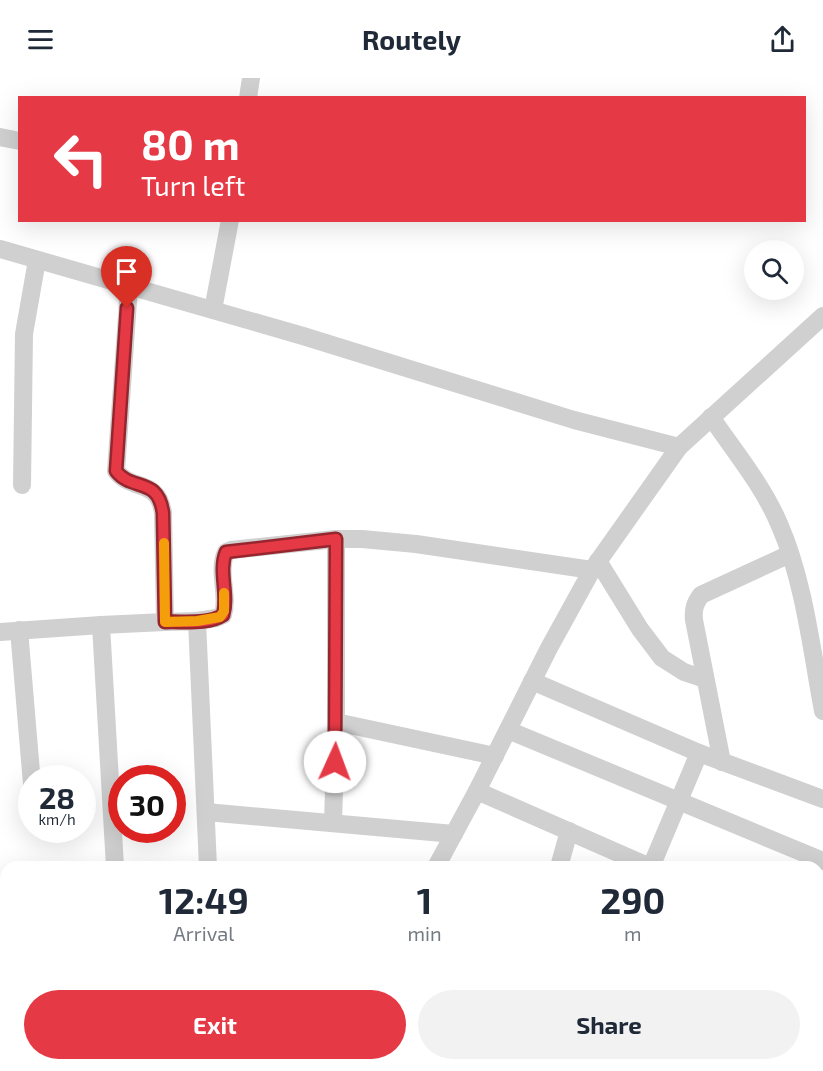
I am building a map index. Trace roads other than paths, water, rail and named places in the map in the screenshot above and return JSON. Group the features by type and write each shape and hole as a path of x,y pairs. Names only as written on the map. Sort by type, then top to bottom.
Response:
{"street":[{"path":"248,96 251,78"},
{"path":"0,137 18,141"},
{"path":"213,310 230,222"},
{"path":"0,249 303,336 508,401 679,447"},
{"path":"22,485 24,334 36,260"},
{"path":"129,287 116,471 120,476 159,496 163,513 165,622"},
{"path":"439,861 595,565 679,447 823,316"},
{"path":"711,417 769,502 781,527 801,597 823,711"},
{"path":"0,632 216,618 223,615 225,606 224,560 226,552 336,539 416,544 595,565 662,658 684,672 705,679"},
{"path":"333,823 336,722 336,539"},
{"path":"722,762 693,610 701,595 790,554"},
{"path":"197,621 208,861"},
{"path":"102,624 115,861"},
{"path":"19,630 30,765"},
{"path":"532,681 699,753 823,799"},
{"path":"336,722 495,756"},
{"path":"508,730 823,861"},
{"path":"653,861 699,753"},
{"path":"477,791 637,861"},
{"path":"206,812 454,834"},
{"path":"561,861 569,831"}]}
